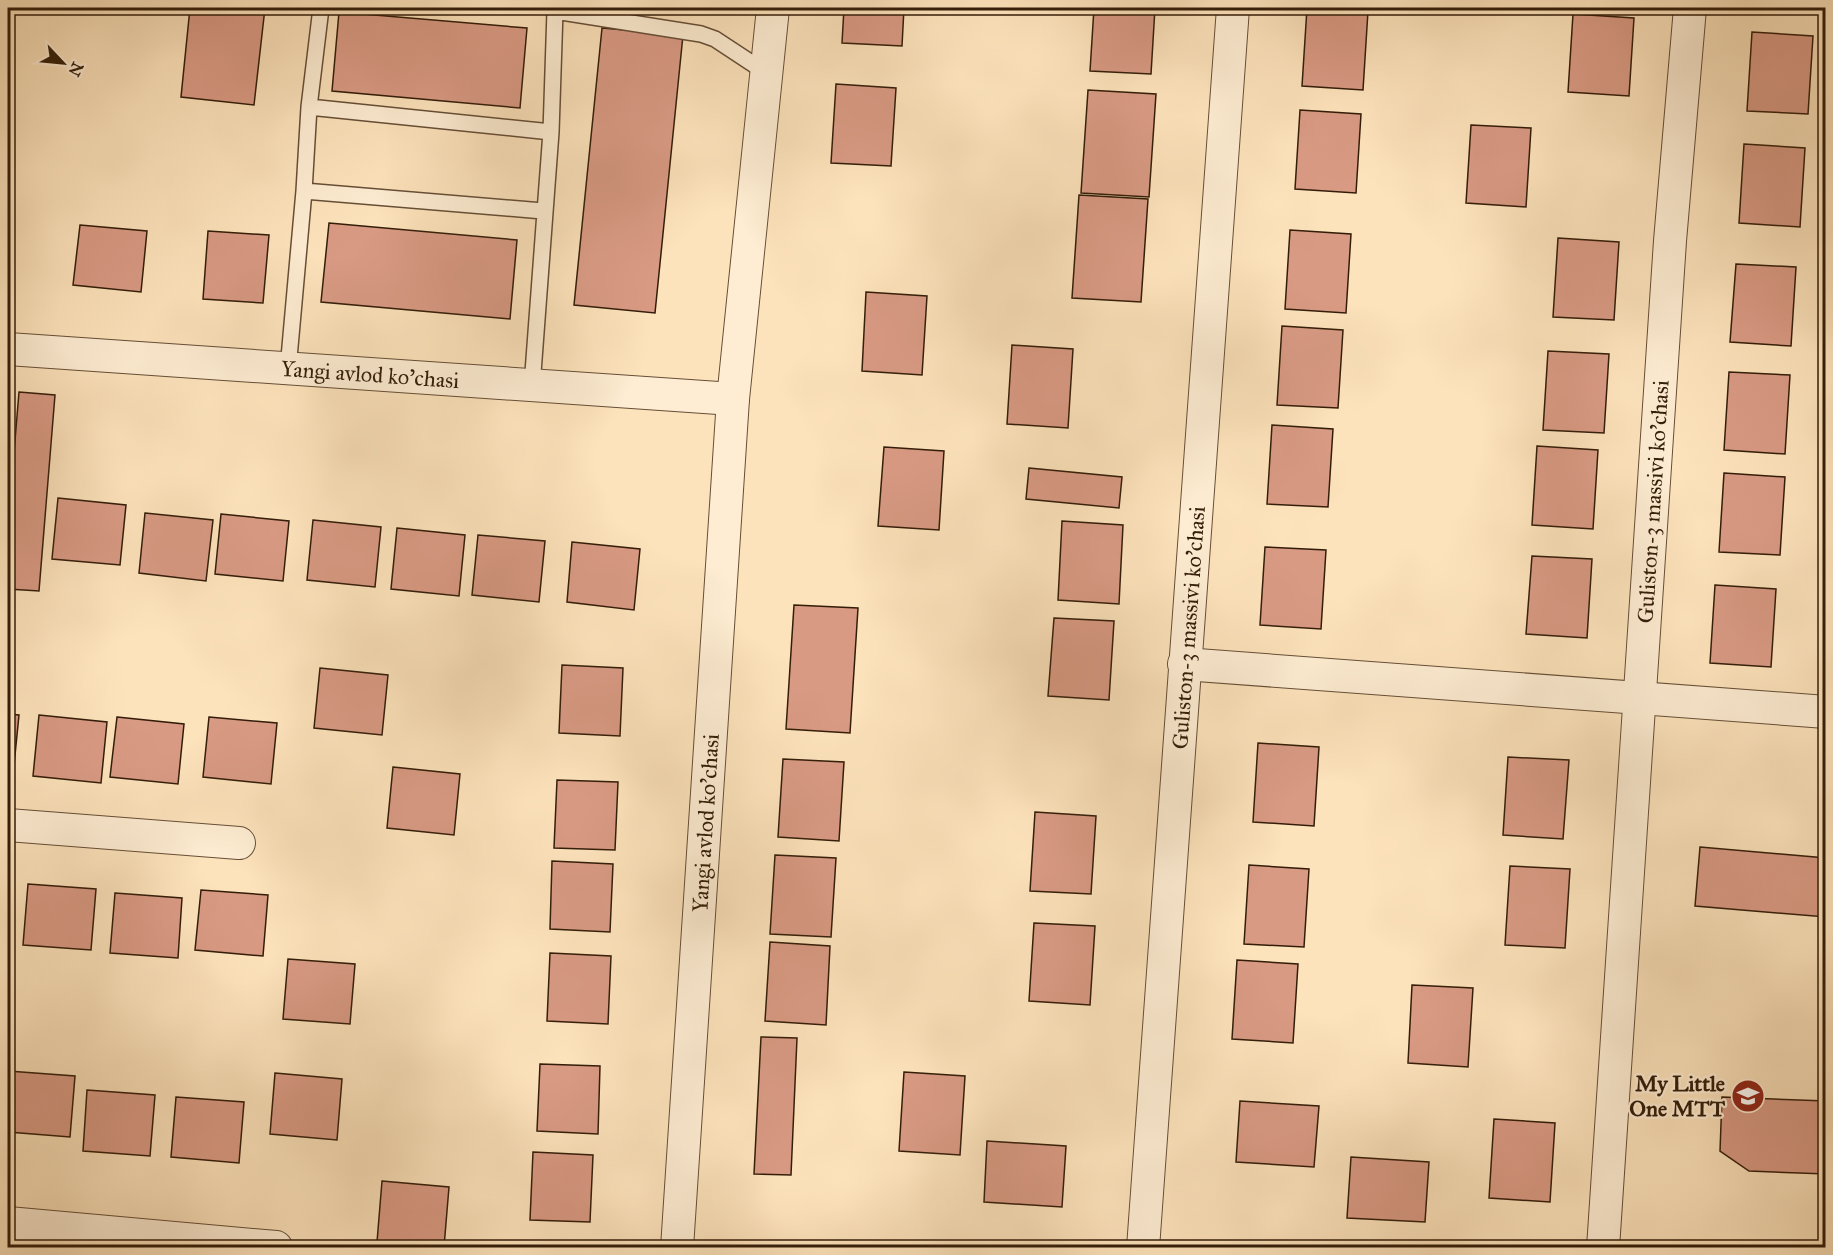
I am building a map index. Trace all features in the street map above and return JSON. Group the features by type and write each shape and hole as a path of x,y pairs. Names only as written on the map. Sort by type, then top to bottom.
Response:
{"street":[{"name":"Yangi avlod ko'chasi","path":"677,1248 733,399 772,8"},
{"name":"Guliston-3 massivi ko'chasi","path":"1143,1248 1233,8"},
{"name":"Guliston-3 massivi ko'chasi","path":"1603,1248 1670,241 1690,8"},
{"name":"Yangi avlod ko'chasi","path":"8,349 733,399"},
{"path":"1184,664 1826,712"},
{"path":"8,825 239,843"},
{"path":"8,1223 276,1247"}],"lane":[{"path":"288,369 309,107 321,8"},
{"path":"532,386 543,212 551,132 555,9 701,34 715,39 765,72"},
{"path":"309,107 551,132"},
{"path":"304,191 543,212"}],"building":[{"path":"190,8 265,8 254,105 181,97"},
{"path":"844,8 904,8 902,46 842,43"},
{"path":"1094,8 1155,8 1151,74 1090,71"},
{"path":"1307,8 1368,11 1363,90 1302,86"},
{"path":"339,12 527,28 520,108 332,91"},
{"path":"1573,14 1634,18 1629,96 1568,92"},
{"path":"602,28 683,35 655,313 574,305"},
{"path":"1752,32 1813,36 1808,114 1747,111"},
{"path":"836,84 896,88 891,166 831,163"},
{"path":"1088,90 1156,94 1149,197 1081,193"},
{"path":"1300,110 1361,114 1356,193 1295,189"},
{"path":"1471,125 1531,128 1526,207 1466,203"},
{"path":"1744,144 1805,148 1800,227 1739,223"},
{"path":"1079,195 1148,199 1141,302 1072,298"},
{"path":"329,223 517,240 510,319 321,302"},
{"path":"80,225 147,231 141,292 73,285"},
{"path":"1290,230 1351,234 1346,313 1285,309"},
{"path":"208,231 269,235 263,303 203,299"},
{"path":"1558,238 1619,242 1614,320 1553,317"},
{"path":"1736,264 1796,267 1791,346 1730,342"},
{"path":"866,292 927,296 922,375 862,371"},
{"path":"1282,326 1343,330 1338,408 1277,405"},
{"path":"1012,345 1073,349 1068,428 1007,424"},
{"path":"1548,351 1609,354 1604,433 1543,430"},
{"path":"1729,372 1790,375 1785,454 1724,450"},
{"path":"19,392 55,395 39,591 8,589 8,525"},
{"path":"1272,425 1333,429 1328,507 1267,504"},
{"path":"1537,446 1598,450 1593,529 1532,525"},
{"path":"884,447 944,451 939,530 878,526"},
{"path":"1029,468 1122,477 1119,508 1026,499"},
{"path":"1724,473 1785,477 1780,555 1719,552"},
{"path":"58,498 126,505 120,565 52,559"},
{"path":"145,513 213,520 206,581 139,573"},
{"path":"221,514 289,521 283,581 215,574"},
{"path":"313,520 381,527 375,587 307,580"},
{"path":"1062,521 1123,525 1119,604 1058,600"},
{"path":"397,528 465,535 459,596 391,589"},
{"path":"478,535 545,541 539,602 472,595"},
{"path":"572,542 640,549 634,610 567,602"},
{"path":"1265,547 1326,550 1321,629 1260,625"},
{"path":"1532,556 1592,559 1587,638 1526,634"},
{"path":"1715,585 1776,589 1771,667 1710,663"},
{"path":"794,605 858,608 850,733 786,729"},
{"path":"1054,618 1114,621 1109,700 1048,696"},
{"path":"562,665 623,668 620,736 559,733"},
{"path":"320,668 388,675 382,735 314,728"},
{"path":"8,714 19,715 13,775 8,774"},
{"path":"39,715 107,722 101,783 33,776"},
{"path":"117,717 184,724 178,784 110,777"},
{"path":"209,717 277,723 271,784 203,777"},
{"path":"1258,743 1319,747 1314,826 1253,822"},
{"path":"1508,757 1569,760 1563,839 1503,835"},
{"path":"783,759 844,762 839,841 778,837"},
{"path":"393,767 460,774 454,835 387,828"},
{"path":"557,780 618,782 615,850 554,848"},
{"path":"1035,812 1096,816 1091,894 1030,891"},
{"path":"1700,847 1826,858 1826,917 1695,906"},
{"path":"775,855 836,858 831,937 770,934"},
{"path":"552,861 613,864 610,932 550,929"},
{"path":"1249,865 1309,869 1304,947 1244,944"},
{"path":"1510,866 1570,869 1565,948 1505,945"},
{"path":"28,884 96,889 91,950 23,945"},
{"path":"201,890 268,895 263,956 195,950"},
{"path":"115,893 182,898 178,958 110,953"},
{"path":"1034,923 1095,926 1090,1005 1029,1001"},
{"path":"770,942 830,946 826,1025 765,1021"},
{"path":"550,953 611,956 608,1024 547,1021"},
{"path":"288,959 355,964 350,1024 283,1019"},
{"path":"1237,960 1298,964 1293,1043 1232,1039"},
{"path":"1412,985 1473,988 1468,1067 1408,1063"},
{"path":"761,1037 797,1038 791,1175 754,1174"},
{"path":"540,1064 600,1066 598,1134 537,1131"},
{"path":"8,1071 75,1076 70,1137 8,1132"},
{"path":"904,1072 965,1076 960,1155 899,1151"},
{"path":"275,1073 342,1079 337,1140 270,1134"},
{"path":"87,1090 155,1095 150,1156 83,1151"},
{"path":"176,1097 244,1102 239,1163 171,1157"},
{"path":"1722,1097 1826,1101 1826,1174 1749,1171 1720,1151"},
{"path":"1240,1101 1319,1106 1314,1167 1236,1162"},
{"path":"1494,1119 1555,1123 1550,1202 1489,1198"},
{"path":"987,1141 1066,1146 1062,1207 984,1202"},
{"path":"533,1152 593,1155 590,1222 530,1220"},
{"path":"1351,1157 1429,1162 1425,1222 1347,1218"},
{"path":"382,1181 449,1187 444,1247 377,1242"}],"place":[{"name":"My Little One MTT","path":"1748,1096"}]}
